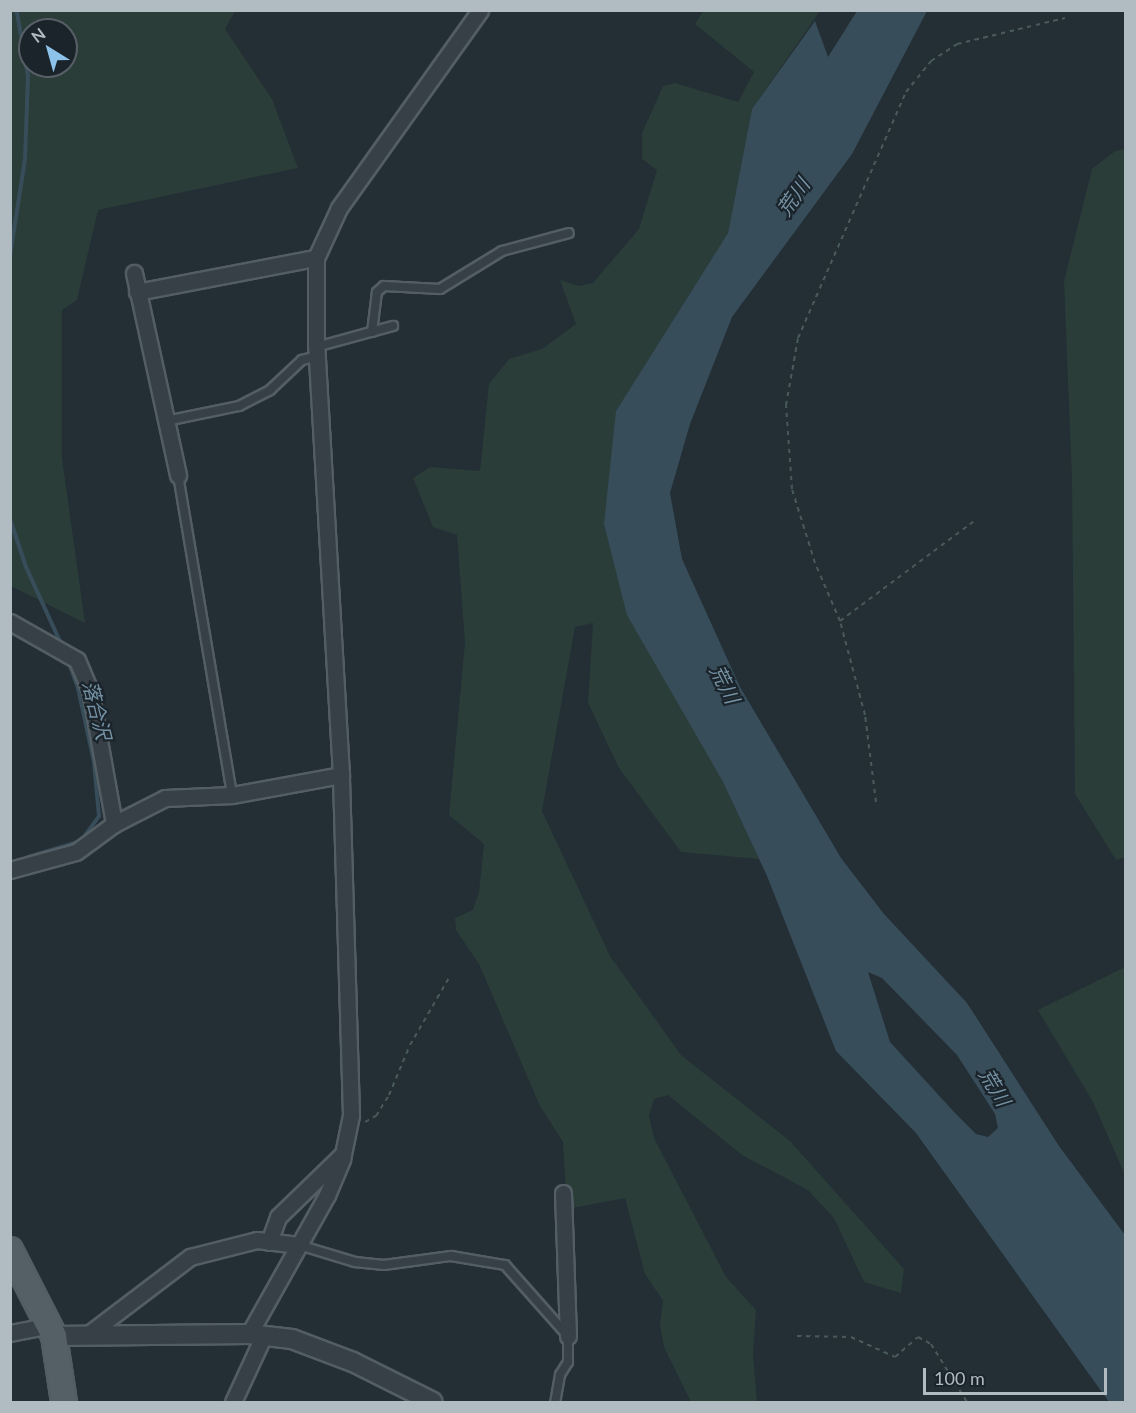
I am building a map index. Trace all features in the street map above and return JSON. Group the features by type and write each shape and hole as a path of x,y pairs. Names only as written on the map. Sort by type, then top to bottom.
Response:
{"main road":[{"path":"10,1250 50,1331 64,1402"}],"street":[{"path":"233,1402 257,1334 343,1154 351,1115 341,775 317,352 316,258 339,208 480,10"},
{"path":"137,292 316,258"},
{"path":"134,273 178,475"},
{"path":"10,622 77,660 90,690 114,824"},
{"path":"10,870 76,852 114,824 165,798 232,795 341,775"},
{"path":"270,1242 278,1217 343,1154"},
{"path":"563,1194 568,1336"},
{"path":"86,1336 190,1257 258,1240 299,1245"},
{"path":"10,1333 50,1331 86,1336 257,1334 292,1339 326,1350 433,1402"}],"lane":[{"path":"372,332 377,292 384,286 440,289 502,251 569,234"},
{"path":"166,421 239,406 270,390 302,360 317,352 393,326"},
{"path":"178,475 232,795"},
{"path":"299,1245 375,1264 451,1256 506,1265 568,1336 568,1362 560,1375 555,1402"}],"path":[{"path":"876,802 864,715 840,621 815,563 792,489 786,405 798,338 906,92 931,61 957,44 1065,18"},
{"path":"840,621 974,521"},
{"path":"348,1130 376,1116 410,1045 450,976"},
{"path":"797,1336 851,1337 895,1357 918,1337 931,1344 967,1402"}],"green space":[{"path":"10,11 235,11 225,29 272,99 298,168 98,210 77,300 62,310 62,458 85,623 11,586"},
{"path":"703,11 820,11 752,109 728,233 616,411 722,780 759,859 681,852 619,768 588,703 593,623 575,627 542,811 610,956 681,1055 790,1141 904,1269 901,1293 864,1282 834,1218 808,1190 742,1155 668,1095 654,1099 649,1116 654,1138 726,1277 756,1310 753,1354 757,1402 691,1402 664,1347 660,1324 663,1301 645,1274 625,1198 567,1209 563,1142 540,1106 479,964 456,930 455,918 473,910 479,892 484,844 449,815 465,643 457,535 433,527 413,478 430,467 480,471 489,384 509,359 542,349 576,324 560,280 579,286 593,283 639,229 657,170 642,159 642,133 663,86 675,83 738,102 754,72 695,24"},
{"path":"1125,149 1126,857 1116,860 1075,794 1072,480 1064,281 1092,169 1115,151"},
{"path":"1125,967 1125,1175 1093,1102 1038,1010"}],"water":[{"name":"荒川","path":"857,11 927,11 852,154 732,317 690,424 670,493 682,559 740,687 841,858 884,914 967,1003 1059,1146 1125,1235 1125,1402 1109,1402 916,1133 836,1051 767,876 722,780 627,615 604,524 616,411 728,233 752,109 815,21 828,57","holes":["868,972 882,978 957,1055 995,1114 998,1128 988,1137 976,1134 890,1042"]}],"waterway":[{"name":"落合沢","path":"10,256 25,159 28,76 17,13 14,10"},
{"name":"落合沢","path":"10,519 26,567 62,646"},
{"name":"落合沢","path":"28,857 81,841 99,816 94,762 78,688 68,661"}]}
